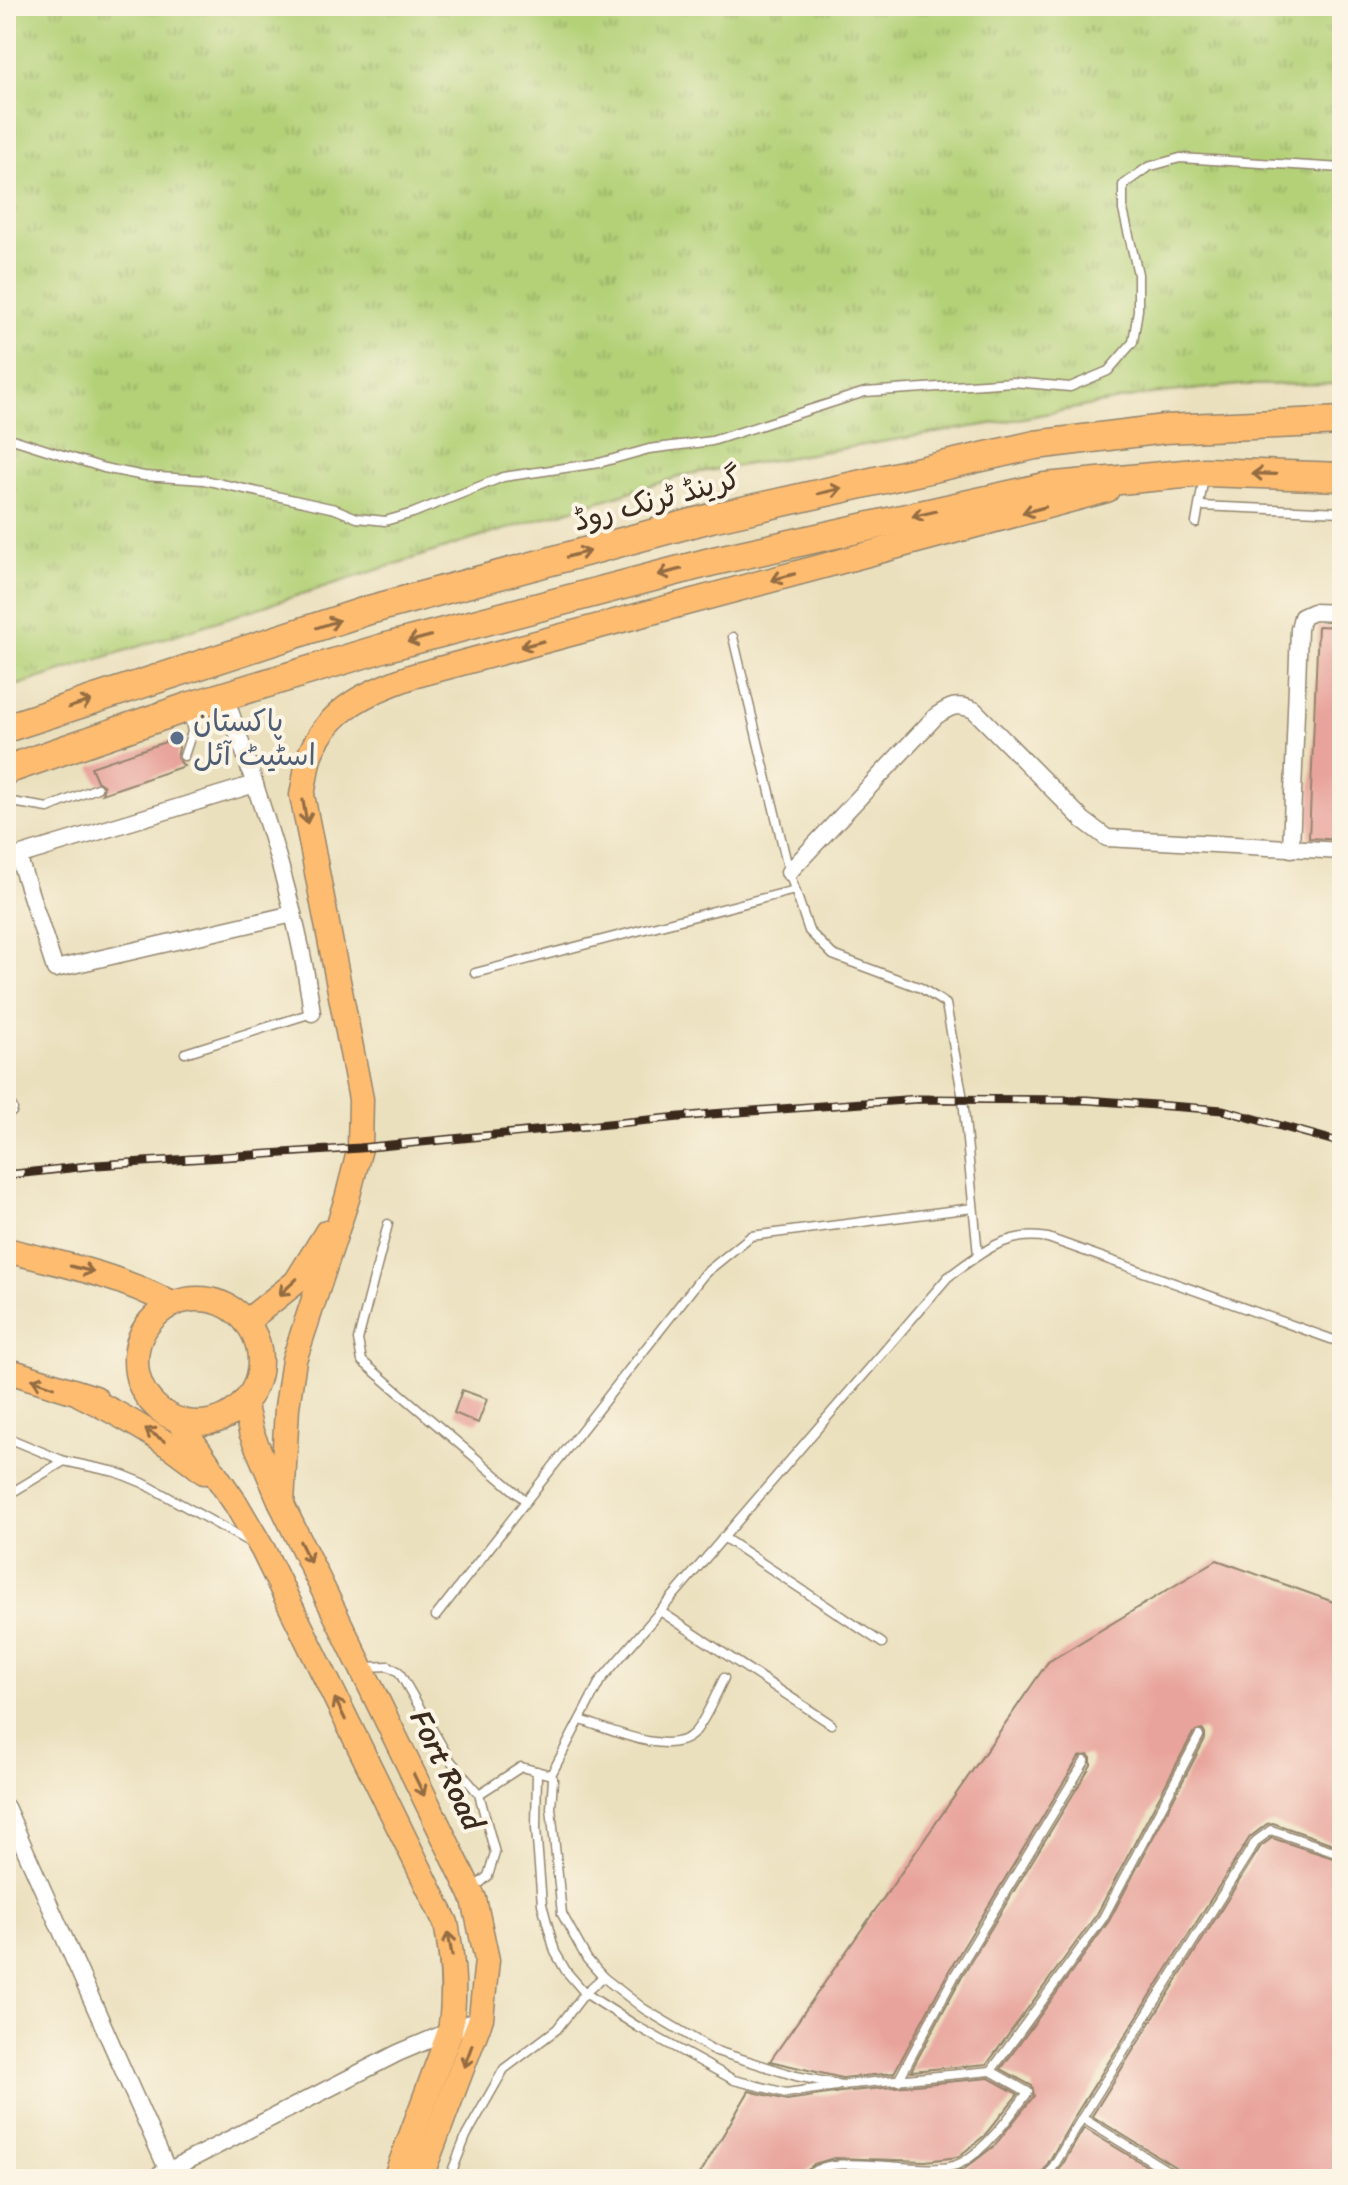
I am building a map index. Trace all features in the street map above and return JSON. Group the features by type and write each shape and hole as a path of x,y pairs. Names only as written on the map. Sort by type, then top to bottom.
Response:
{"highway":[{"name":"گرینڈ ٹرنک روڈ","path":"6,728 369,610 711,518 1035,445 1165,429 1342,421"},
{"path":"6,770 188,707 383,648 714,561 1045,487 1205,472 1342,477"}],"main road":[{"path":"282,1505 285,1422 294,1360 347,1199 360,1148 361,1099 302,795 311,753 332,719 370,691 413,676 1163,474"},
{"path":"246,1322 296,1282 347,1199"},
{"path":"6,1250 108,1276 172,1304"},
{"path":"6,1370 81,1395 169,1415 196,1423 214,1421 244,1402 254,1387 259,1371 255,1337 234,1310 220,1303 188,1299 172,1304 154,1316 142,1333 136,1354 137,1375 145,1395 169,1415 236,1504 263,1550 446,1923 453,1965 450,2031 395,2179"},
{"path":"81,1395 124,1416 164,1441 202,1470 236,1504"},
{"name":"Fort Road","path":"244,1402 251,1432 282,1505 471,1891 487,1960 481,2018 420,2179"}],"street":[{"path":"1291,849 1299,629 1302,617 1313,612 1342,613"},
{"path":"225,696 255,784 293,914 312,1013"},
{"path":"789,872 936,716 959,704 974,710 1083,820 1107,838 1342,851"},
{"path":"255,784 18,856 55,969 293,914"},
{"path":"6,1807 168,2171"},
{"path":"152,2179 398,2053 481,2018"}],"lane":[{"path":"6,437 104,468 144,476 204,480 335,509 357,518 385,521 503,477 599,463 649,449 712,441 865,392 1013,382 1070,387 1108,371 1133,342 1138,310 1138,274 1123,210 1123,185 1148,167 1180,158 1342,168"},
{"path":"1196,523 1205,472"},
{"path":"1200,506 1342,512"},
{"path":"733,637 789,872 809,931 833,955 921,988 946,1004 963,1099 978,1255"},
{"path":"184,756 192,732 188,707"},
{"path":"6,801 48,808 97,788"},
{"path":"475,973 795,890"},
{"path":"185,1053 312,1013"},
{"path":"436,1616 704,1274 751,1236 973,1208"},
{"path":"388,1224 358,1340 362,1361 526,1501"},
{"path":"842,2085 796,2076 713,2050 644,2009 603,1977 587,1959 562,1914 551,1808 551,1775 600,1681 948,1277 1006,1239 1023,1236 1048,1238 1342,1343"},
{"path":"6,1437 64,1461 96,1466 143,1483 263,1550"},
{"path":"6,1496 64,1461"},
{"path":"723,1537 882,1643"},
{"path":"660,1611 831,1724"},
{"path":"361,1668 389,1666 399,1672 450,1760 479,1794 495,1853 488,1876 471,1891"},
{"path":"581,1720 662,1745 678,1744 694,1734 724,1678"},
{"path":"991,2071 1103,1918 1199,1736"},
{"path":"898,2081 956,1973 1085,1761"},
{"path":"479,1794 521,1767 551,1775"},
{"path":"537,1771 536,1828 542,1904 555,1952 585,1993 638,2027 734,2080 786,2093 991,2071 1028,2092 994,2135 960,2164 938,2167 837,2165 819,2167 806,2179"},
{"path":"1046,2179 1256,1841 1271,1830 1342,1854"},
{"path":"449,2179 466,2136 504,2069 563,2024 585,1993 603,1977"},
{"path":"1082,2118 1181,2179"},
{"path":"932,2179 938,2167"}],"green space":[{"path":"6,6 1342,6 1342,384 1240,385 1151,394 689,474 458,544 6,689"}],"building":[{"path":"1318,626 1342,627 1342,840 1309,838"},
{"path":"177,738 177,758 184,766 102,794 104,786 97,781 91,767"},
{"path":"462,1390 487,1399 478,1423 454,1413"},
{"path":"1217,1560 1342,1605 1342,1847 1273,1823 1250,1837 1076,2114 1039,2179 817,2179 836,2172 926,2175 963,2170 994,2146 1034,2096 1032,2086 1001,2069 1109,1921 1205,1739 1202,1730 1193,1733 1097,1914 987,2064 911,2071 962,1976 1091,1765 1088,1755 1079,1757 950,1969 894,2073 842,2078 770,2061 1048,1662"},
{"path":"1272,1838 1342,1861 1342,2179 1188,2179 1185,2173 1092,2116 1261,1846"},
{"path":"989,2078 1018,2094 984,2136 958,2157 926,2161 834,2158 814,2164 799,2179 697,2179 749,2091 787,2100"},
{"path":"1084,2128 1168,2179 1054,2179"}],"railway":[{"path":"6,1175 97,1165 360,1148 711,1114 918,1099 1087,1100 1223,1110 1342,1143"}],"place":[{"name":"پاکستان اسٹیٹ آئل","path":"177,738"}]}
